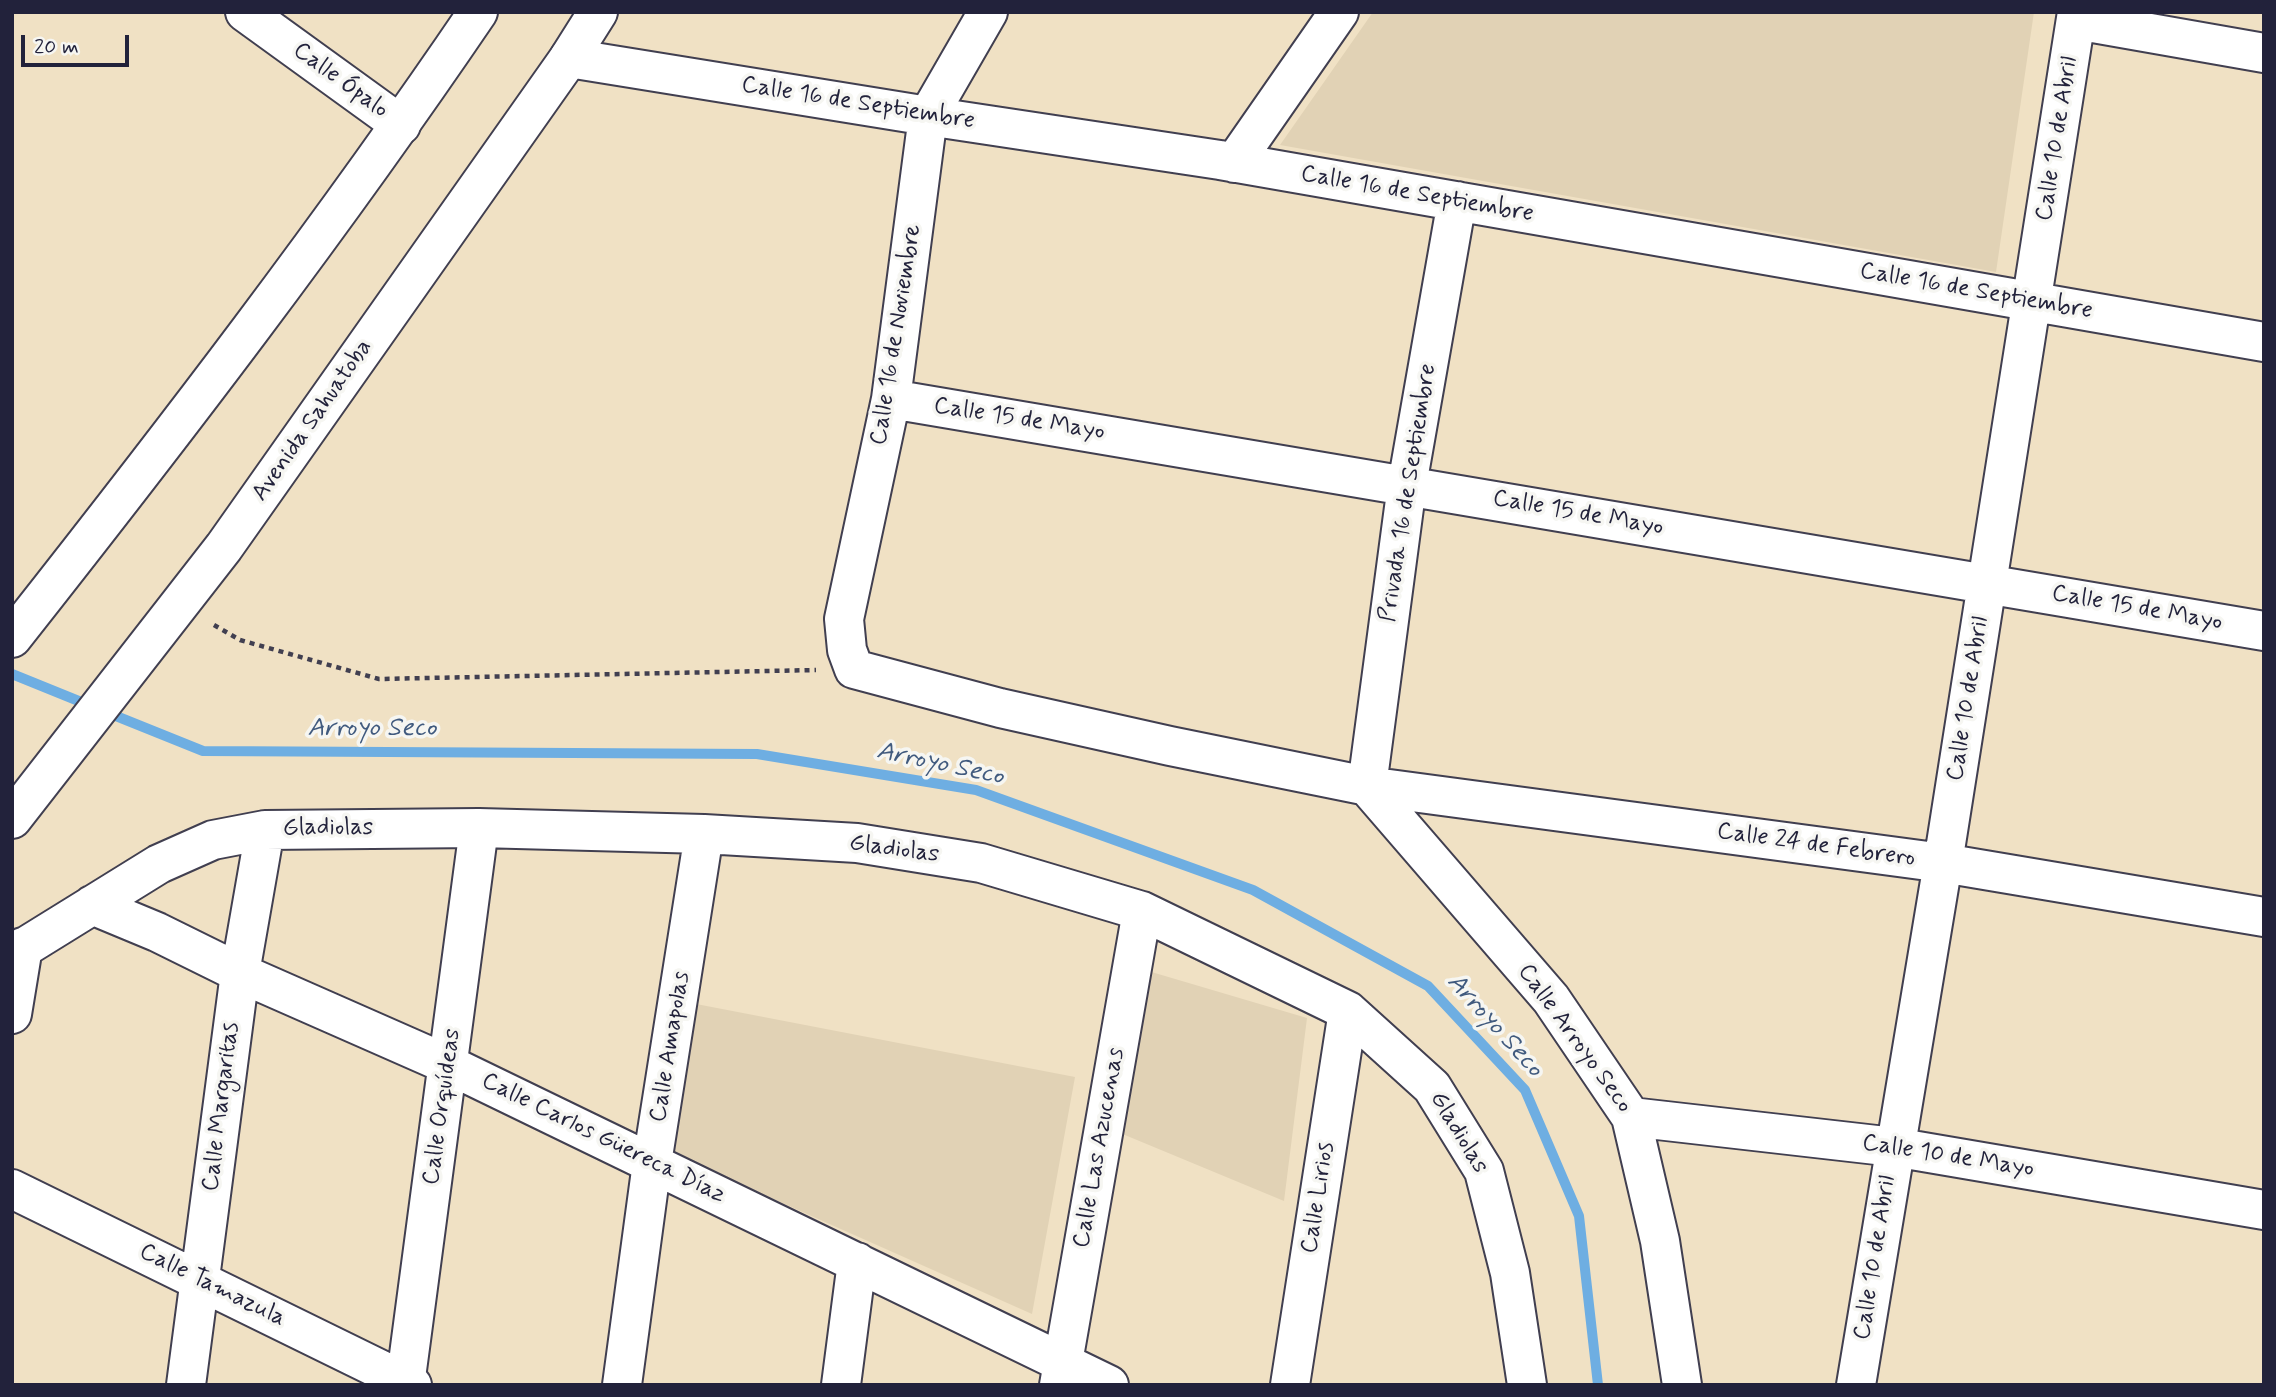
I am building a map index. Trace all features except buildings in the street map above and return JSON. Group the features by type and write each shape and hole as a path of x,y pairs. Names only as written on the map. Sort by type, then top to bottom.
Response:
{"street":[{"name":"Calle Ópalo","path":"245,12 401,125"},
{"path":"12,638 124,496 401,125 478,12"},
{"name":"Avenida Sahuatoba","path":"12,819 224,547 569,58 598,12"},
{"name":"Calle 16 de Noviembre","path":"854,669 847,650 844,619 891,399 928,116 988,12"},
{"path":"1234,163 1334,14"},
{"path":"2077,16 2264,53"},
{"name":"Calle 10 de Abril","path":"1856,1385 2077,16"},
{"name":"Calle 16 de Septiembre","path":"569,58 1234,163 2264,342"},
{"name":"Privada 16 de Septiembre","path":"1367,786 1407,485 1457,201"},
{"name":"Calle 15 de Mayo","path":"891,399 2264,631"},
{"path":"854,669 1000,708 1367,786"},
{"name":"Calle 24 de Febrero","path":"1367,786 1942,863 2264,917"},
{"name":"Calle Arroyo Seco","path":"1367,786 1551,999 1631,1117 1660,1241 1682,1385"},
{"name":"Gladiolas","path":"18,951 159,864 213,840 265,830 479,828 704,834 857,843 981,863 1142,911 1349,1011 1432,1087 1484,1171 1510,1273 1521,1374"},
{"name":"Calle Orquídeas","path":"408,1384 479,828"},
{"name":"Calle Margaritas","path":"186,1385 240,973 265,830"},
{"name":"Calle Amapolas","path":"622,1385 652,1163 704,834"},
{"name":"Calle Carlos Güereca Díaz","path":"92,905 449,1065 857,1262 1061,1374 1109,1385"},
{"name":"Calle Las Azucenas","path":"1061,1374 1142,911"},
{"path":"12,1014 18,951"},
{"name":"Calle Lirios","path":"1290,1385 1349,1011"},
{"name":"Calle 10 de Mayo","path":"1631,1117 1894,1147 2264,1210"},
{"name":"Calle Tamazula","path":"12,1189 408,1384"},
{"path":"841,1385 857,1262"}],"path":[{"path":"214,625 240,640 379,679 854,669"}],"shaded area":[{"path":"1373,12 2034,12 1996,272 1280,145"},
{"path":"1138,968 1307,1018 1284,1201 1108,1128"},
{"path":"691,1003 1075,1077 1032,1314 672,1154"}],"waterway":[{"name":"Arroyo Seco","path":"12,674 91,706"},
{"name":"Arroyo Seco","path":"106,712 203,751 757,754 976,790 1253,890 1428,986 1525,1090 1579,1216 1598,1385"}]}
